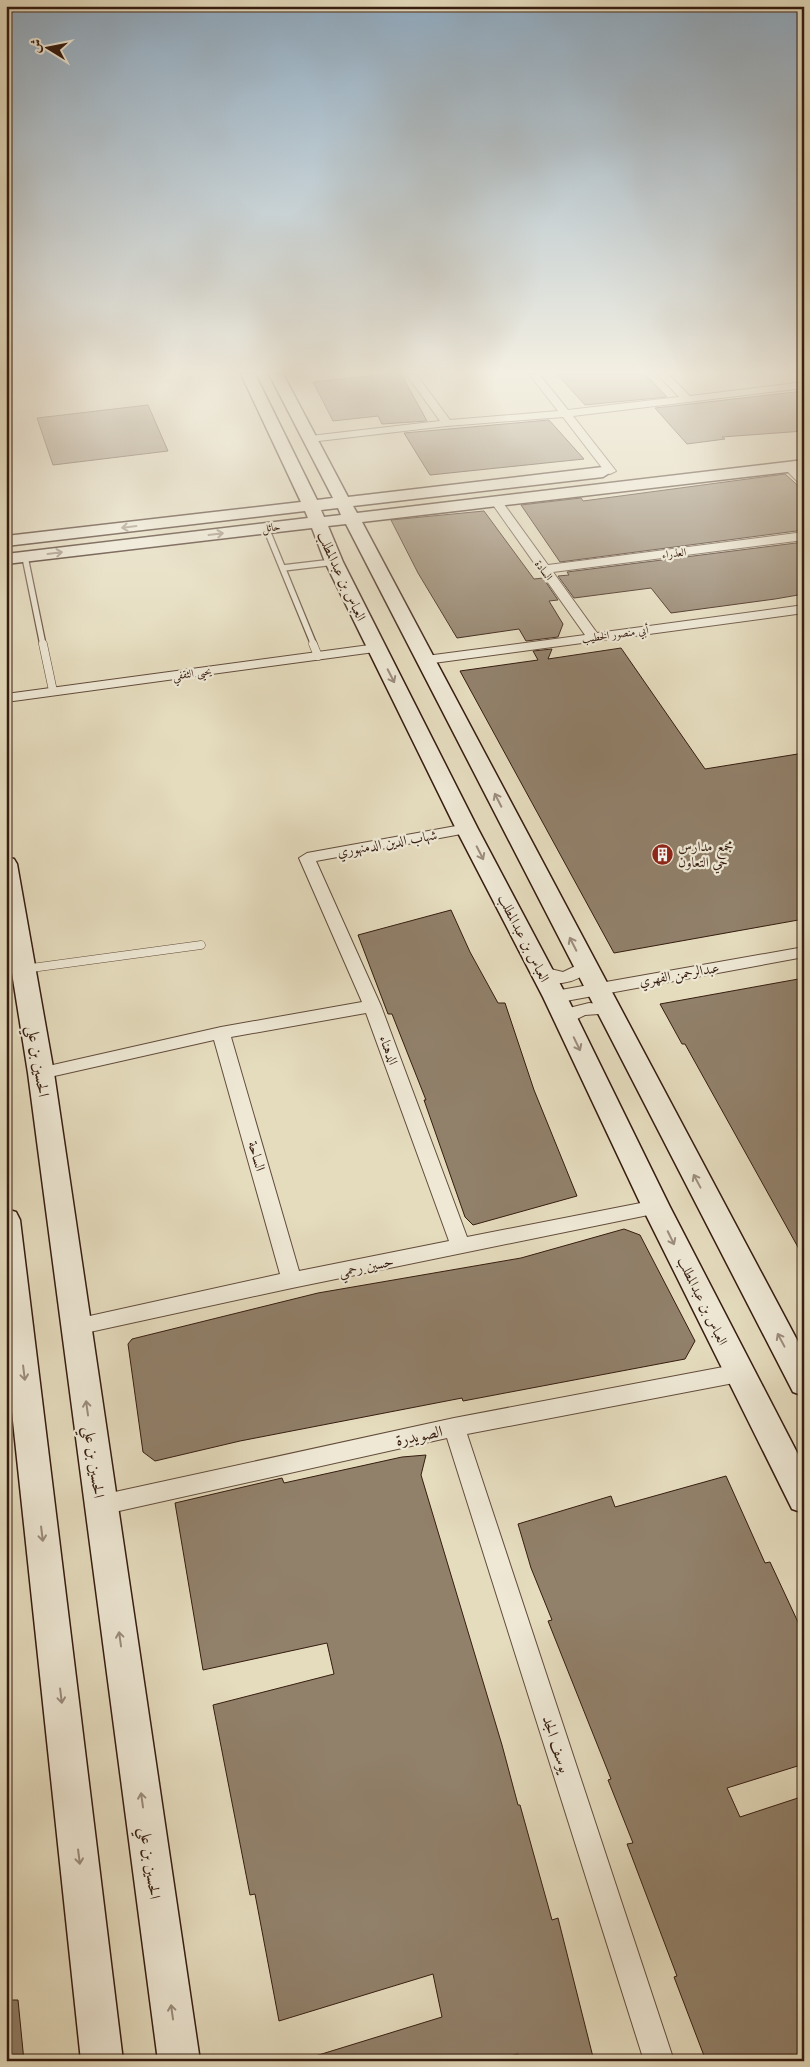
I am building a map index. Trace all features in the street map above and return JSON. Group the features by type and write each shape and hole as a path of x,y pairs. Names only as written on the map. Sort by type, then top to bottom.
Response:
{"street":[{"name":"العباس بن عبدالمطلب","path":"294,470 334,562 467,829 555,997 656,1207 804,1500"},
{"path":"327,470 584,967 804,1383"},
{"name":"حائل","path":"6,541 314,513 615,470"},
{"name":"حائل","path":"348,509 497,502 759,470"},
{"path":"798,470 804,482"},
{"name":"السادة","path":"497,502 593,636"},
{"name":"حائل","path":"6,559 266,528 314,513"},
{"name":"العذراء","path":"544,569 804,536"},
{"name":"أبي منصور الخطيب","path":"426,660 804,609"},
{"name":"يحيى الثقفي","path":"6,698 377,648"},
{"name":"شهاب الدين الدمنهوري","path":"307,858 467,829"},
{"name":"الدهناء","path":"307,858 372,1006 461,1246"},
{"name":"الحسين بن علي","path":"6,864 41,1073 179,2061"},
{"name":"عبدالرحمن الفهري","path":"555,997 601,999 804,952"},
{"path":"542,973 553,978 565,979 584,967"},
{"path":"565,1019 575,1011 590,1007 601,999"},
{"path":"41,1073 221,1033 372,1006"},
{"name":"الساحة","path":"221,1033 292,1280"},
{"name":"حسين رحمي","path":"76,1327 292,1280 656,1207"},
{"path":"6,1220 102,2061"},
{"name":"الصويدرة","path":"101,1505 454,1428 739,1373"},
{"name":"يوسف الجد","path":"454,1428 659,2061"}],"lane":[{"path":"266,528 318,656"},
{"path":"25,557 53,691"},
{"path":"283,568 334,562"},
{"path":"24,969 201,945"}],"building":[{"path":"427,470 474,470 430,475"},
{"path":"785,474 804,491 804,530 560,562 521,505 581,498 583,501"},
{"path":"484,511 534,579 543,578 558,600 549,601 563,624 558,637 526,641 519,629 457,638 418,573 391,520"},
{"path":"804,542 804,594 775,599 671,613 651,588 574,598 558,576 569,575 567,572"},
{"path":"621,648 705,769 804,753 804,919 614,953 460,671 538,660 533,651 552,649 548,659"},
{"path":"451,910 470,952 498,1003 505,1003 534,1090 577,1196 473,1225 465,1217 424,1100 426,1100 392,1014 388,1014 358,935"},
{"path":"804,978 804,1258 685,1044 682,1044 660,1004"},
{"path":"624,1229 640,1235 695,1341 685,1359 463,1401 462,1398 240,1441 155,1461 143,1452 128,1344 132,1339 318,1293 521,1258"},
{"path":"426,1455 421,1475 502,1745 518,1805 520,1805 552,1920 558,1918 594,2061 519,2061 518,2054 490,2061 313,2061 312,2057 442,2017 433,1974 279,2021 255,1894 250,1895 213,1705 334,1674 327,1643 203,1670 175,1503 282,1478 284,1483 402,1457"},
{"path":"726,1476 765,1563 770,1562 804,1635 804,1764 727,1788 740,1817 804,1796 804,2061 706,2061 674,1977 677,1976 627,1844 633,1843 608,1780 611,1779 548,1621 552,1620 531,1568 518,1524 611,1496 615,1507"},
{"path":"6,2000 18,2000 24,2061 6,2061"}],"place":[{"name":"مجمع مدارس حي التعاون","path":"662,854"}]}
